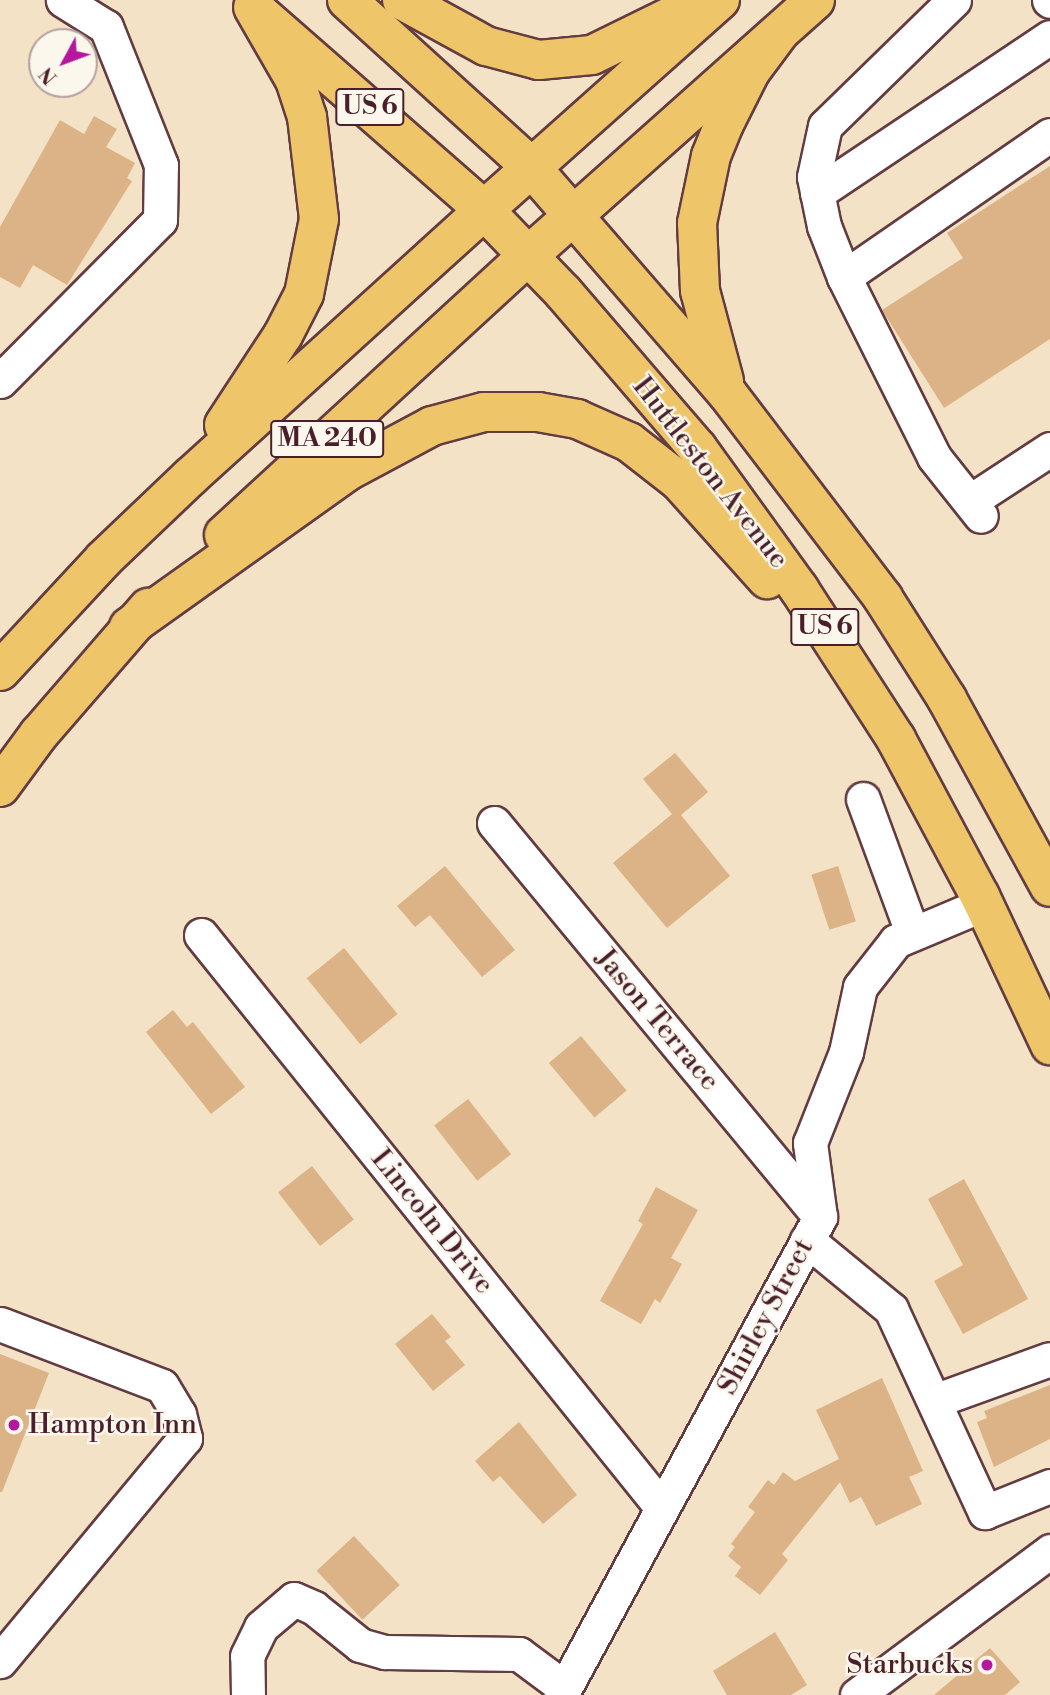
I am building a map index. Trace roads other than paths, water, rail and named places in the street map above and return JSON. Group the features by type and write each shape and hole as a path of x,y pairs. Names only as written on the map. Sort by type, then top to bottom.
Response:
{"main road":[{"name":"US 6","path":"347,0 531,167 577,215 727,393 917,649 1050,887"},
{"path":"402,0 486,46 539,60 563,61 614,46 704,0"},
{"path":"531,167 720,0"},
{"path":"577,215 815,0"},
{"path":"190,477 283,335 304,294 318,233 318,184 307,117 295,80 248,4"},
{"name":"Huttleston Avenue","path":"248,4 484,210 529,256 698,449 866,688 984,904 1050,1045"},
{"path":"727,393 700,290 697,223 711,156 724,124 750,72 779,33"},
{"name":"MA 240","path":"0,671 104,559 190,477 531,167"},
{"name":"MA 240","path":"0,787 129,627 529,256 577,215"},
{"path":"129,627 346,472 407,437 457,417 538,412 602,428 655,461 866,688"}],"street":[{"path":"4,367 160,220 160,165 106,27 64,0"},
{"path":"954,0 825,126 814,177 824,226 844,277 934,457 977,508 1050,449"},
{"path":"817,193 1050,37"},
{"path":"844,277 1050,135"},
{"path":"863,799 912,932"},
{"name":"Jason Terrace","path":"494,823 813,1228 891,1309 985,1512 1050,1486"},
{"name":"Shirley Street","path":"563,1691 813,1228 810,1143 846,1052 860,987 896,941 984,904"},
{"name":"Lincoln Drive","path":"201,935 662,1508"},
{"path":"0,1324 162,1386 179,1414 185,1438 0,1661"},
{"path":"933,1401 1050,1359"},
{"path":"857,1695 1050,1551"},
{"path":"887,1695 1050,1565"},
{"path":"247,1695 247,1656 261,1627 294,1600 314,1608 360,1645 385,1653 519,1654 563,1691"}],"place":[{"name":"Hampton Inn","path":"14,1425"},
{"name":"Starbucks","path":"987,1665"}]}
